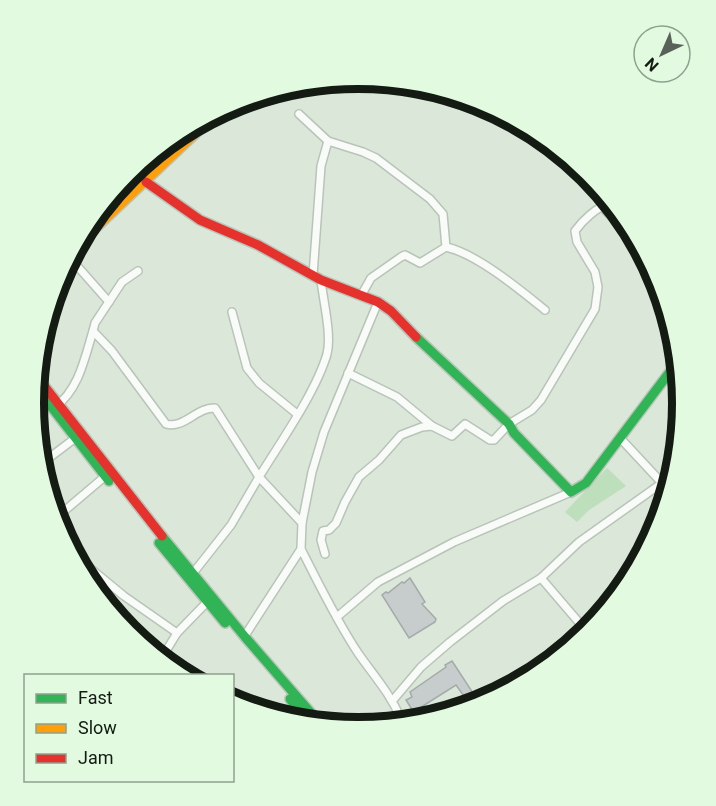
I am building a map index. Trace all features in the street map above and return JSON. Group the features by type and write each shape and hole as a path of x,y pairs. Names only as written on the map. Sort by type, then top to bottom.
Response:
{"street":[{"path":"299,114 328,141 376,158 430,199 443,214 446,247"},
{"path":"99,225 194,135"},
{"path":"190,577 231,525 313,386 327,354 328,340 317,277 321,166 328,141"},
{"path":"146,182 200,220 258,245 317,277 363,294 391,311 431,353 509,424 514,433 571,492"},
{"path":"348,373 397,397 432,426 452,436 465,424 489,440 494,440 509,424 532,410 541,400 595,309 598,287 595,272 577,242 575,231 580,224 603,206"},
{"path":"363,294 371,278 401,257 405,255 420,263 446,247 462,251 524,292 545,310"},
{"path":"76,264 109,302"},
{"path":"55,406 69,393 78,377 95,323 122,282 138,271"},
{"path":"378,302 324,432 312,472 302,523 301,549 358,653 393,700 399,715"},
{"path":"232,312 247,368 259,383 297,414"},
{"path":"93,330 166,424 176,425 209,408 215,408 259,477 302,523"},
{"path":"337,617 378,582 454,542 571,492 586,483 671,371"},
{"path":"44,388 55,406 108,475 190,577 300,706 309,713"},
{"path":"44,395 55,406"},
{"path":"325,554 321,540 323,531 329,530 336,524 359,477 379,460 401,435 422,427 432,426"},
{"path":"49,458 78,436"},
{"path":"621,439 662,483"},
{"path":"63,512 108,475"},
{"path":"393,700 421,667 450,642 503,601 540,578 579,542 661,487"},
{"path":"244,637 301,549"},
{"path":"92,570 124,596 177,633"},
{"path":"540,578 581,624"},
{"path":"165,651 177,633 209,600"},
{"path":"229,624 244,637 260,660"},
{"path":"300,706 303,712"}],"green space":[{"path":"607,468 626,486 589,510 577,522 565,512"}],"building":[{"path":"410,578 425,602 422,604 436,619 435,622 409,638 382,595"},
{"path":"452,661 473,693 466,699 456,685 418,709 420,711 414,712 406,700 412,697 410,692 446,667 445,665"}],"traffic: fast":[{"path":"416,337 509,424 514,433 571,492 586,483 671,371"},
{"path":"44,397 109,481"},
{"path":"162,536 312,714"},
{"path":"159,543 225,623"},
{"path":"290,699 301,712"}],"traffic: slow":[{"path":"100,224 193,136"}],"traffic: jam":[{"path":"146,182 200,220 258,245 321,280 378,302 391,311 416,337"},
{"path":"44,386 162,536"}]}
